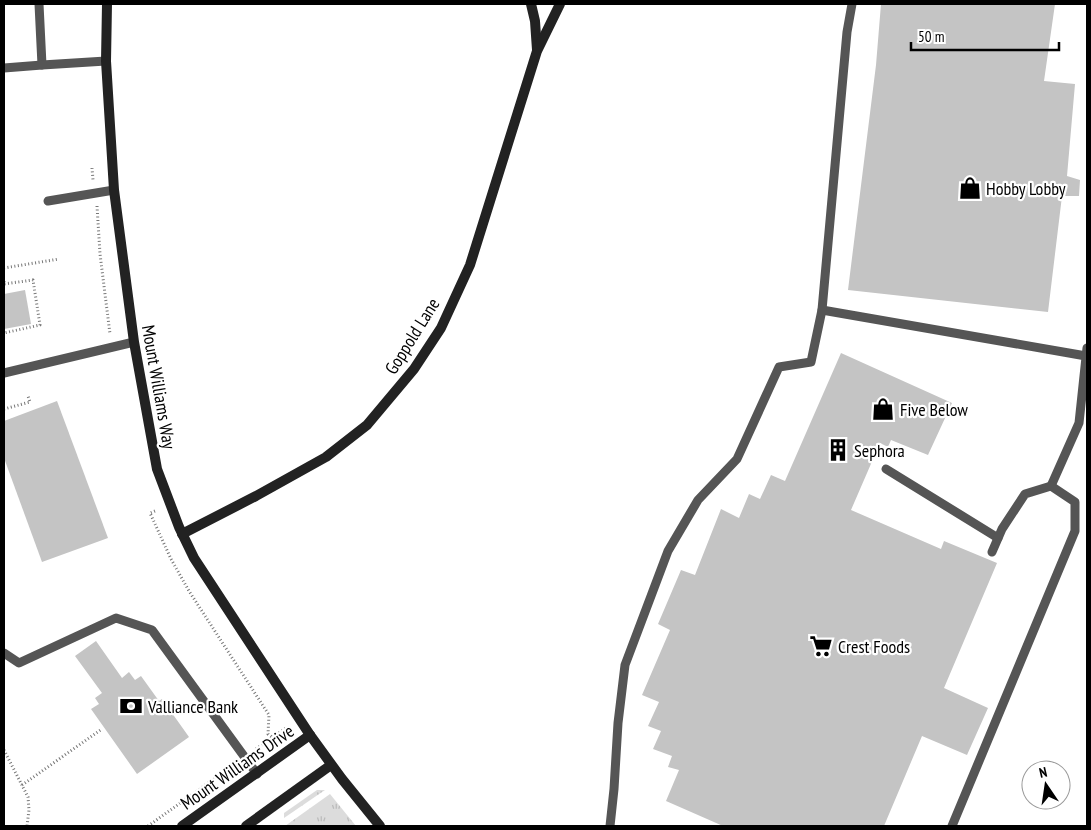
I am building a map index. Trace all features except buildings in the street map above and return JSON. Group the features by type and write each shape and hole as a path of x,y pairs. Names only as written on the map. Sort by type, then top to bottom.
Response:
{"street":[{"name":"Mount Williams Way","path":"107,4 106,61 114,190 134,342 157,469 182,534 194,558 331,765"},
{"name":"Goppold Lane","path":"531,4 535,20 537,51"},
{"name":"Goppold Lane","path":"182,534 256,496 326,456 367,425 414,369 441,328 470,265 537,51 560,4"},
{"name":"Mount Williams Drive","path":"182,826 310,735"},
{"path":"246,826 331,765 380,826"}],"lane":[{"path":"39,4 42,65"},
{"path":"610,826 618,723 625,665 668,551 698,500 737,459 780,366 811,362 822,310 852,4"},
{"path":"4,68 106,61"},
{"path":"48,200 114,190"},
{"path":"822,310 1087,352 1080,423 1050,486 1025,494 1002,529 992,552"},
{"path":"4,373 134,342"},
{"path":"886,470 998,538"},
{"path":"952,826 1075,531 1075,502 1050,486"},
{"path":"4,653 19,663 116,618 152,630 257,774"}],"path":[{"path":"92,168 100,254 112,348"},
{"path":"4,268 60,259"},
{"path":"4,281 4,284 33,280 40,325 4,333"},
{"path":"4,409 30,402 28,396"},
{"path":"155,511 150,513 171,559 269,715 268,734 273,738"},
{"path":"148,826 286,728"},
{"path":"22,786 102,729"},
{"path":"4,750 28,797 27,826"}],"green space":[{"path":"317,790 325,790 284,818 284,813"},
{"path":"330,794 356,826 285,826"}],"place":[{"name":"Hobby Lobby","path":"970,188"},
{"name":"Five Below","path":"883,409"},
{"name":"Sephora","path":"838,450"},
{"name":"Crest Foods","path":"821,646"},
{"name":"Valliance Bank","path":"131,706"}]}
